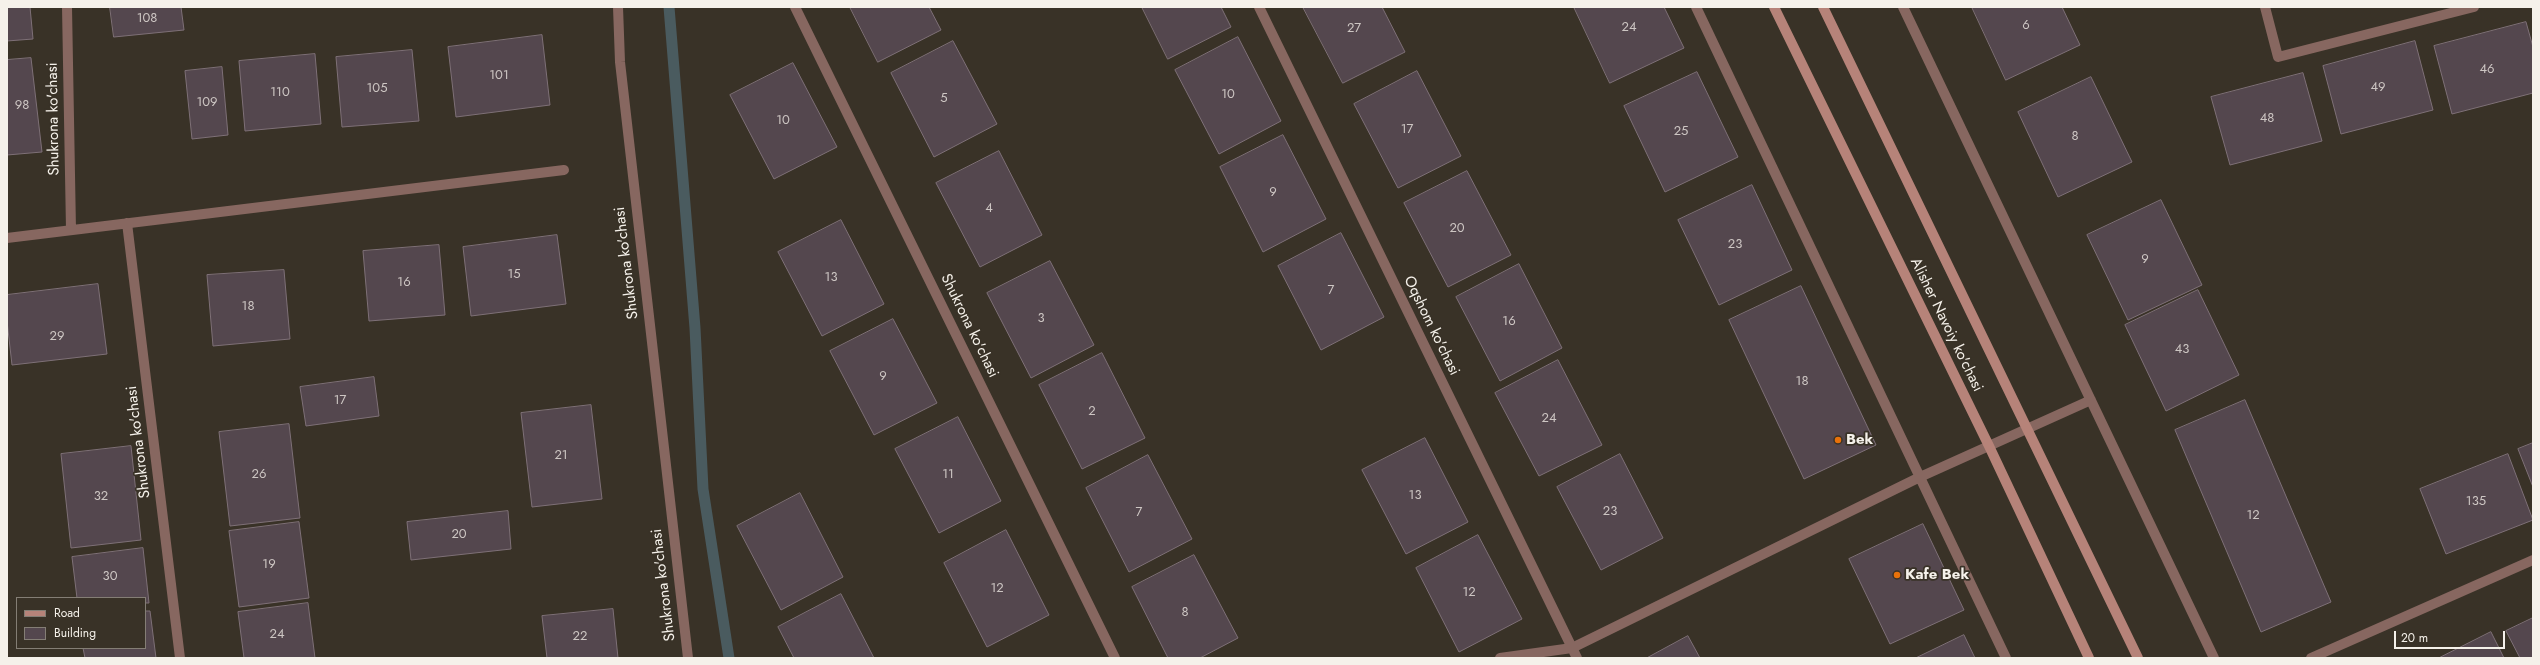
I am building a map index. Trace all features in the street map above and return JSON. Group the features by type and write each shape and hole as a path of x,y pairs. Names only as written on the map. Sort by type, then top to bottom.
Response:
{"main road":[{"name":"Alisher Navoiy ko'chasi","path":"1774,7 1989,446 2089,658"},
{"name":"Alisher Navoiy ko'chasi","path":"1823,7 2028,427 2138,658"}],"street":[{"name":"Shukrona ko'chasi","path":"67,7 71,230"},
{"name":"Shukrona ko'chasi","path":"618,7 620,62 688,658"},
{"name":"Shukrona ko'chasi","path":"795,7 1115,658"},
{"name":"Oqshom ko'chasi","path":"1259,7 1577,658"},
{"path":"1696,7 2006,658"},
{"path":"1904,7 2214,658"},
{"path":"2265,7 2278,57 2474,7"},
{"path":"7,238 564,170"},
{"name":"Shukrona ko'chasi","path":"127,223 180,658"},
{"path":"1500,658 1572,648 1920,478 2028,427 2091,400"},
{"path":"2311,658 2533,560"}],"building":[{"path":"7,7 30,7 33,39 7,41"},
{"path":"110,7 181,7 184,30 114,37"},
{"path":"850,7 929,7 941,30 878,62"},
{"path":"1142,7 1221,7 1231,27 1168,59"},
{"path":"1303,7 1382,7 1405,52 1343,83"},
{"path":"1574,7 1664,7 1684,48 1610,83"},
{"path":"1972,7 2062,7 2080,45 2006,80"},
{"path":"2526,22 2533,47 2533,93 2452,114 2434,46"},
{"path":"542,35 550,105 456,117 448,47"},
{"path":"1238,37 1281,121 1219,154 1175,70"},
{"path":"953,41 997,124 934,157 891,73"},
{"path":"2415,41 2433,110 2341,134 2323,66"},
{"path":"412,50 419,121 342,127 336,57"},
{"path":"315,54 321,124 245,131 239,61"},
{"path":"31,58 42,152 7,155 7,60"},
{"path":"793,63 837,147 774,179 730,95"},
{"path":"222,67 228,135 192,139 185,71"},
{"path":"1417,71 1461,156 1398,188 1354,104"},
{"path":"1697,72 1738,157 1665,192 1624,106"},
{"path":"2303,73 2322,141 2230,165 2211,97"},
{"path":"2091,77 2132,162 2058,197 2018,112"},
{"path":"1283,135 1326,219 1263,252 1220,167"},
{"path":"999,151 1042,235 980,267 936,183"},
{"path":"1467,171 1511,255 1448,287 1404,203"},
{"path":"1752,185 1792,270 1719,305 1678,220"},
{"path":"2161,200 2202,285 2128,320 2087,235"},
{"path":"841,220 884,304 822,336 778,252"},
{"path":"1341,233 1384,317 1321,350 1278,266"},
{"path":"557,235 566,304 471,316 463,247"},
{"path":"439,245 445,315 369,321 363,251"},
{"path":"1050,261 1094,345 1031,378 987,293"},
{"path":"1519,264 1562,348 1500,381 1456,297"},
{"path":"284,270 290,339 213,346 207,275"},
{"path":"98,284 107,354 12,365 7,321 7,295"},
{"path":"1801,286 1876,445 1804,479 1729,320"},
{"path":"2198,290 2239,375 2166,411 2125,325"},
{"path":"893,319 937,403 874,435 830,351"},
{"path":"1102,353 1145,438 1082,469 1039,385"},
{"path":"1558,360 1602,445 1539,476 1495,393"},
{"path":"374,377 379,416 306,426 300,387"},
{"path":"2245,400 2331,602 2261,632 2175,430"},
{"path":"591,405 602,499 532,507 521,413"},
{"path":"958,417 1001,501 939,533 895,449"},
{"path":"289,424 300,518 230,526 219,432"},
{"path":"1425,438 1468,522 1406,554 1362,470"},
{"path":"2533,443 2533,487 2518,449"},
{"path":"131,446 141,540 71,548 61,454"},
{"path":"1620,454 1663,538 1601,570 1557,487"},
{"path":"2508,454 2533,520 2446,554 2420,489"},
{"path":"1148,455 1192,539 1129,572 1086,488"},
{"path":"800,493 843,577 781,610 737,526"},
{"path":"508,511 511,549 411,560 407,522"},
{"path":"299,522 309,598 239,607 229,531"},
{"path":"1923,524 1964,610 1890,644 1849,559"},
{"path":"1006,530 1049,615 987,647 944,563"},
{"path":"1478,535 1522,619 1459,652 1416,568"},
{"path":"143,548 149,603 146,603 146,597 77,597 72,557"},
{"path":"1194,555 1238,638 1200,658 1168,658 1132,587"},
{"path":"841,594 874,658 794,658 778,627"},
{"path":"308,603 315,658 244,658 238,612"},
{"path":"613,609 618,658 547,658 542,616"},
{"path":"146,611 150,611 156,658 85,658 83,649 146,649"},
{"path":"2533,618 2533,658 2520,658 2506,631"},
{"path":"2491,632 2504,658 2439,658"},
{"path":"1964,635 1975,658 1916,658"},
{"path":"1688,636 1700,658 1647,658"}],"waterway":[{"path":"669,7 695,328 703,489 729,658"}],"place":[{"name":"Bek","path":"1838,440"},
{"name":"Kafe Bek","path":"1897,575"}]}
